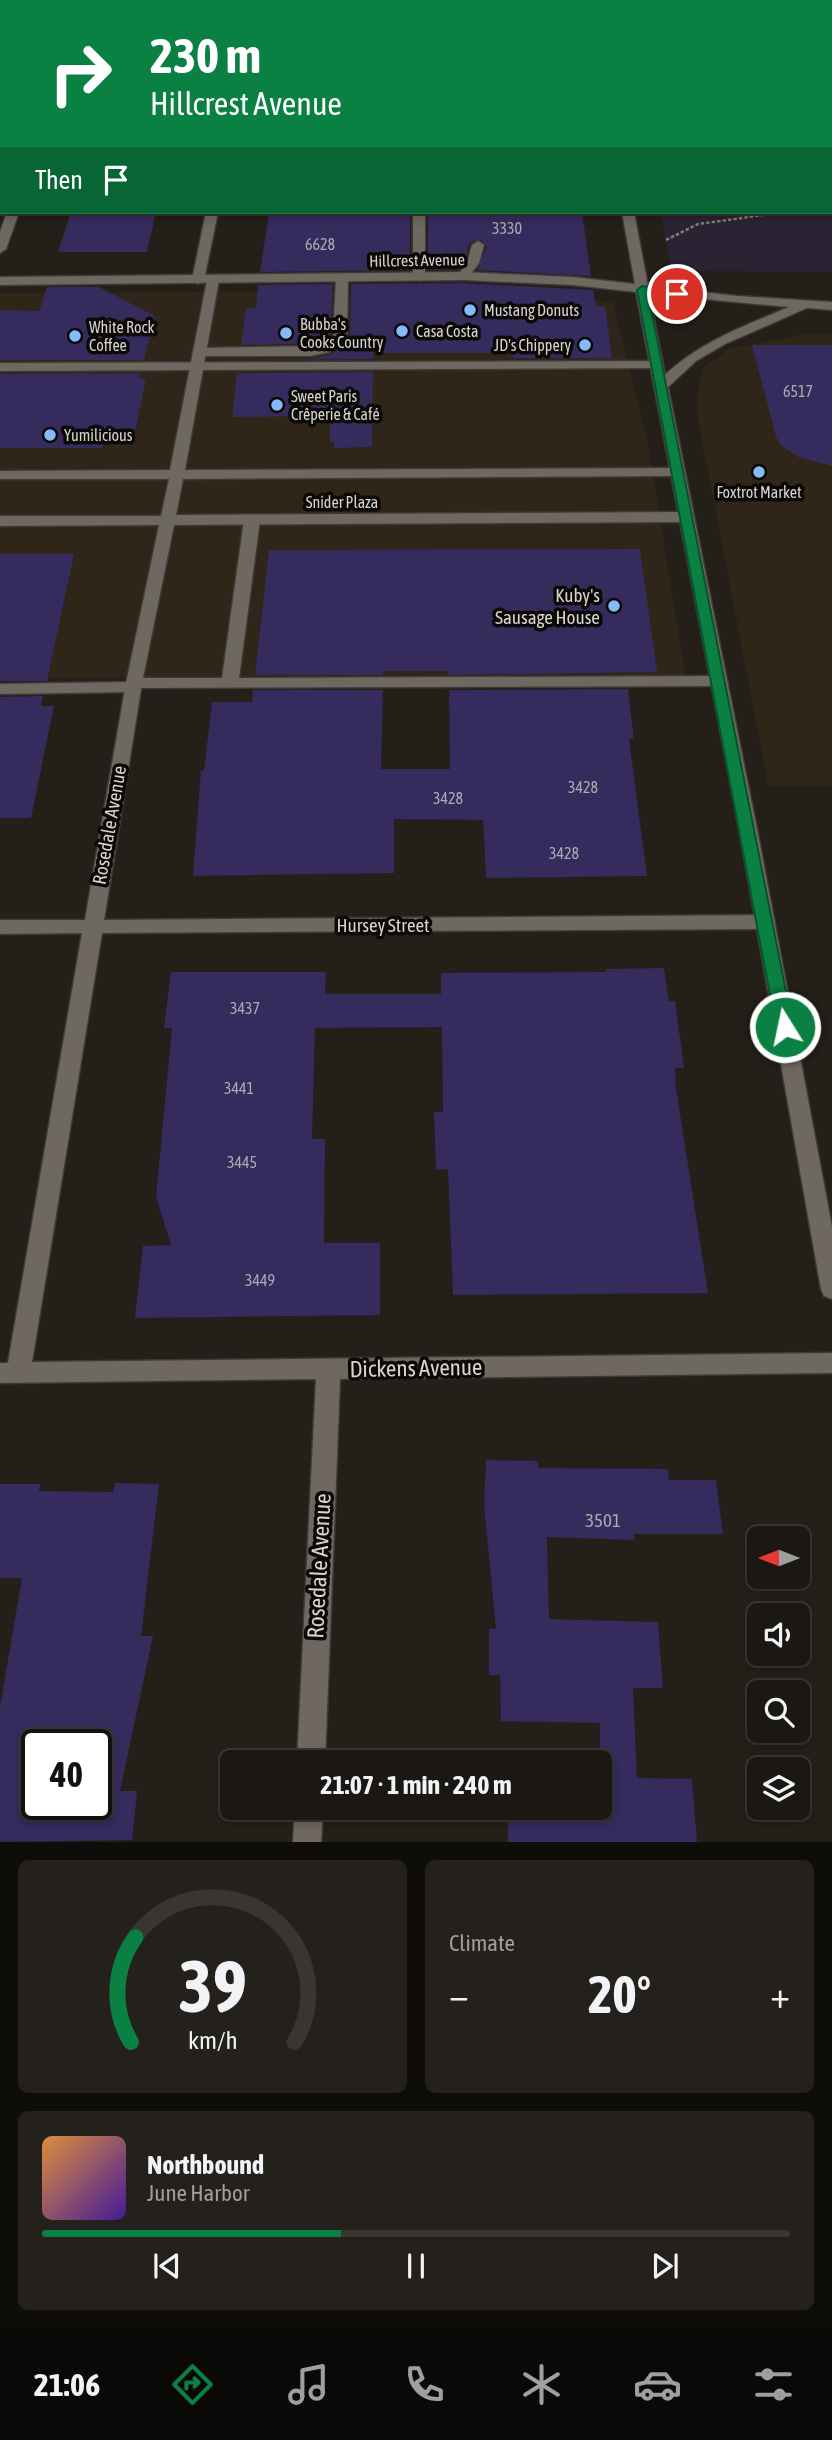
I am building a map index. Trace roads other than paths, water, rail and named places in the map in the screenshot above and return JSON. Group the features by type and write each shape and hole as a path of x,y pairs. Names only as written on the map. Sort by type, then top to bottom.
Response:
{"street":[{"path":"0,249 12,214"},
{"name":"Rosedale Avenue","path":"9,1373 134,685 198,359 212,214"},
{"path":"419,214 419,277"},
{"path":"628,214 684,517 719,681 765,922 832,1289"},
{"path":"463,276 473,263 478,245"},
{"name":"Hillcrest Avenue","path":"0,281 463,276 573,281 642,290 832,306"},
{"path":"0,367 198,359 325,349 340,339 342,278"},
{"path":"660,387 691,358 720,341 806,305"},
{"path":"198,359 656,365"},
{"name":"Snider Plaza","path":"0,475 676,472"},
{"name":"Snider Plaza","path":"0,521 684,517"},
{"path":"230,682 252,520"},
{"path":"0,689 230,682 719,681"},
{"name":"Hursey Street","path":"0,927 765,922"},
{"name":"Dickens Avenue","path":"9,1373 832,1363"},
{"name":"Rosedale Avenue","path":"312,1750 328,1369"},
{"path":"307,1842 308,1820"}],"place":[{"name":"Mustang Donuts","path":"470,310"},
{"name":"Casa Costa","path":"402,331"},
{"name":"Bubba's Cooks Country","path":"286,333"},
{"name":"White Rock Coffee","path":"75,336"},
{"name":"JD's Chippery","path":"585,345"},
{"name":"Sweet Paris Crêperie & Café","path":"277,405"},
{"name":"Yumilicious","path":"50,435"},
{"name":"Foxtrot Market","path":"759,472"},
{"name":"Kuby's Sausage House","path":"614,606"}]}
